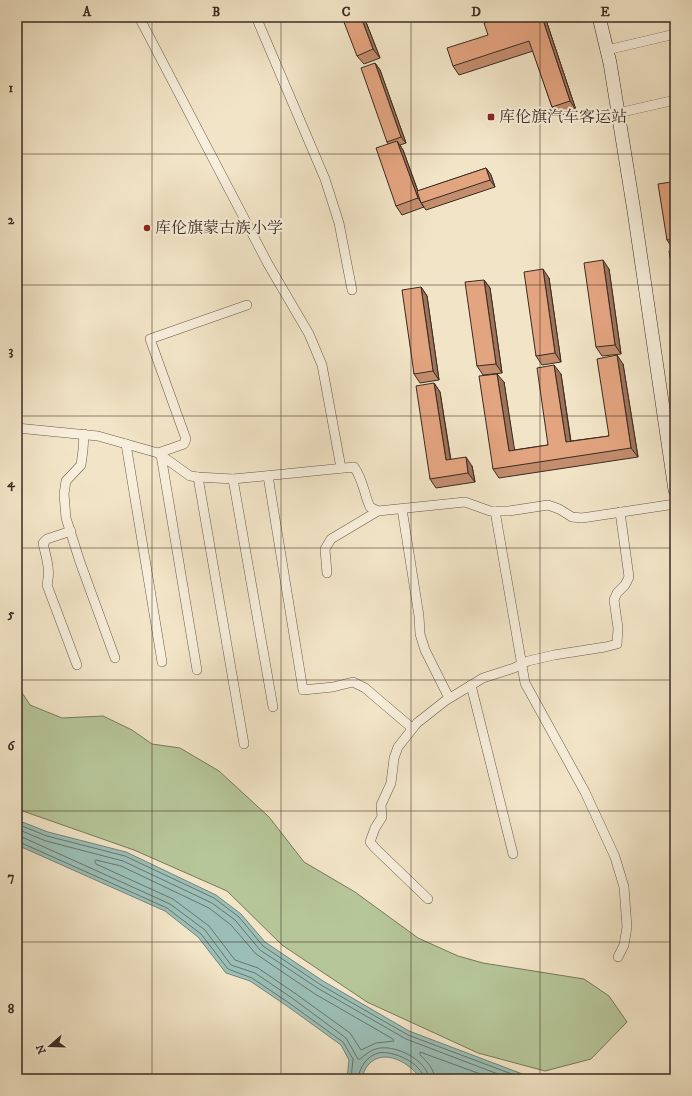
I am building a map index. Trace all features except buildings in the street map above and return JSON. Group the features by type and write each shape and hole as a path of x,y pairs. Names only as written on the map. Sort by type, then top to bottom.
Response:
{"street":[{"path":"140,17 268,264 309,334 322,365 341,468"},
{"path":"256,17 325,180 339,224 352,290"},
{"path":"599,17 607,50 634,211 674,469 675,490"},
{"path":"607,50 675,34"},
{"path":"618,113 675,100"},
{"path":"160,454 184,444 186,439 150,339 247,305"},
{"path":"17,428 98,436 160,454 190,476 198,477 233,479 354,467 360,475 365,498 370,507 378,511"},
{"path":"84,434 81,465 66,481 64,494 66,518 80,562 115,658"},
{"path":"126,444 162,662"},
{"path":"160,454 197,670"},
{"path":"268,476 303,690 333,687 353,682 365,688 412,728"},
{"path":"198,477 244,744"},
{"path":"233,479 273,707"},
{"path":"327,573 325,549 331,539 378,511 465,502 490,511 509,511 548,505 559,509 572,518 582,518 675,504"},
{"path":"402,508 420,634 425,650 449,698"},
{"path":"495,511 525,683 585,792 615,857 624,887 627,927 624,944 618,957"},
{"path":"428,898 370,842 375,828 382,817 381,805 391,782 394,758 398,747 417,722 449,698 483,678 528,661 617,644 618,628 614,600 617,593 625,585 629,577 620,512"},
{"path":"70,531 47,539 43,543 48,565 49,576 47,584 77,665"},
{"path":"471,685 513,854"}],"green space":[{"path":"17,685 30,705 62,718 103,716 132,730 152,744 180,748 219,771 269,817 304,862 355,892 418,938 458,956 483,963 584,979 609,996 627,1022 591,1059 545,1071 478,1053 367,1002 282,945 227,891 134,850 17,809"}],"water":[{"path":"17,820 48,832 126,852 216,895 241,914 265,942 323,981 409,1031 533,1078 541,1079 421,1079 404,1063 389,1057 381,1057 374,1060 367,1066 361,1079 347,1079 349,1060 341,1045 250,981 226,973 198,937 165,911 17,845"}],"place":[{"name":"库伦旗汽车客运站","path":"491,117"},
{"name":"库伦旗蒙古族小学","path":"147,228"}]}
